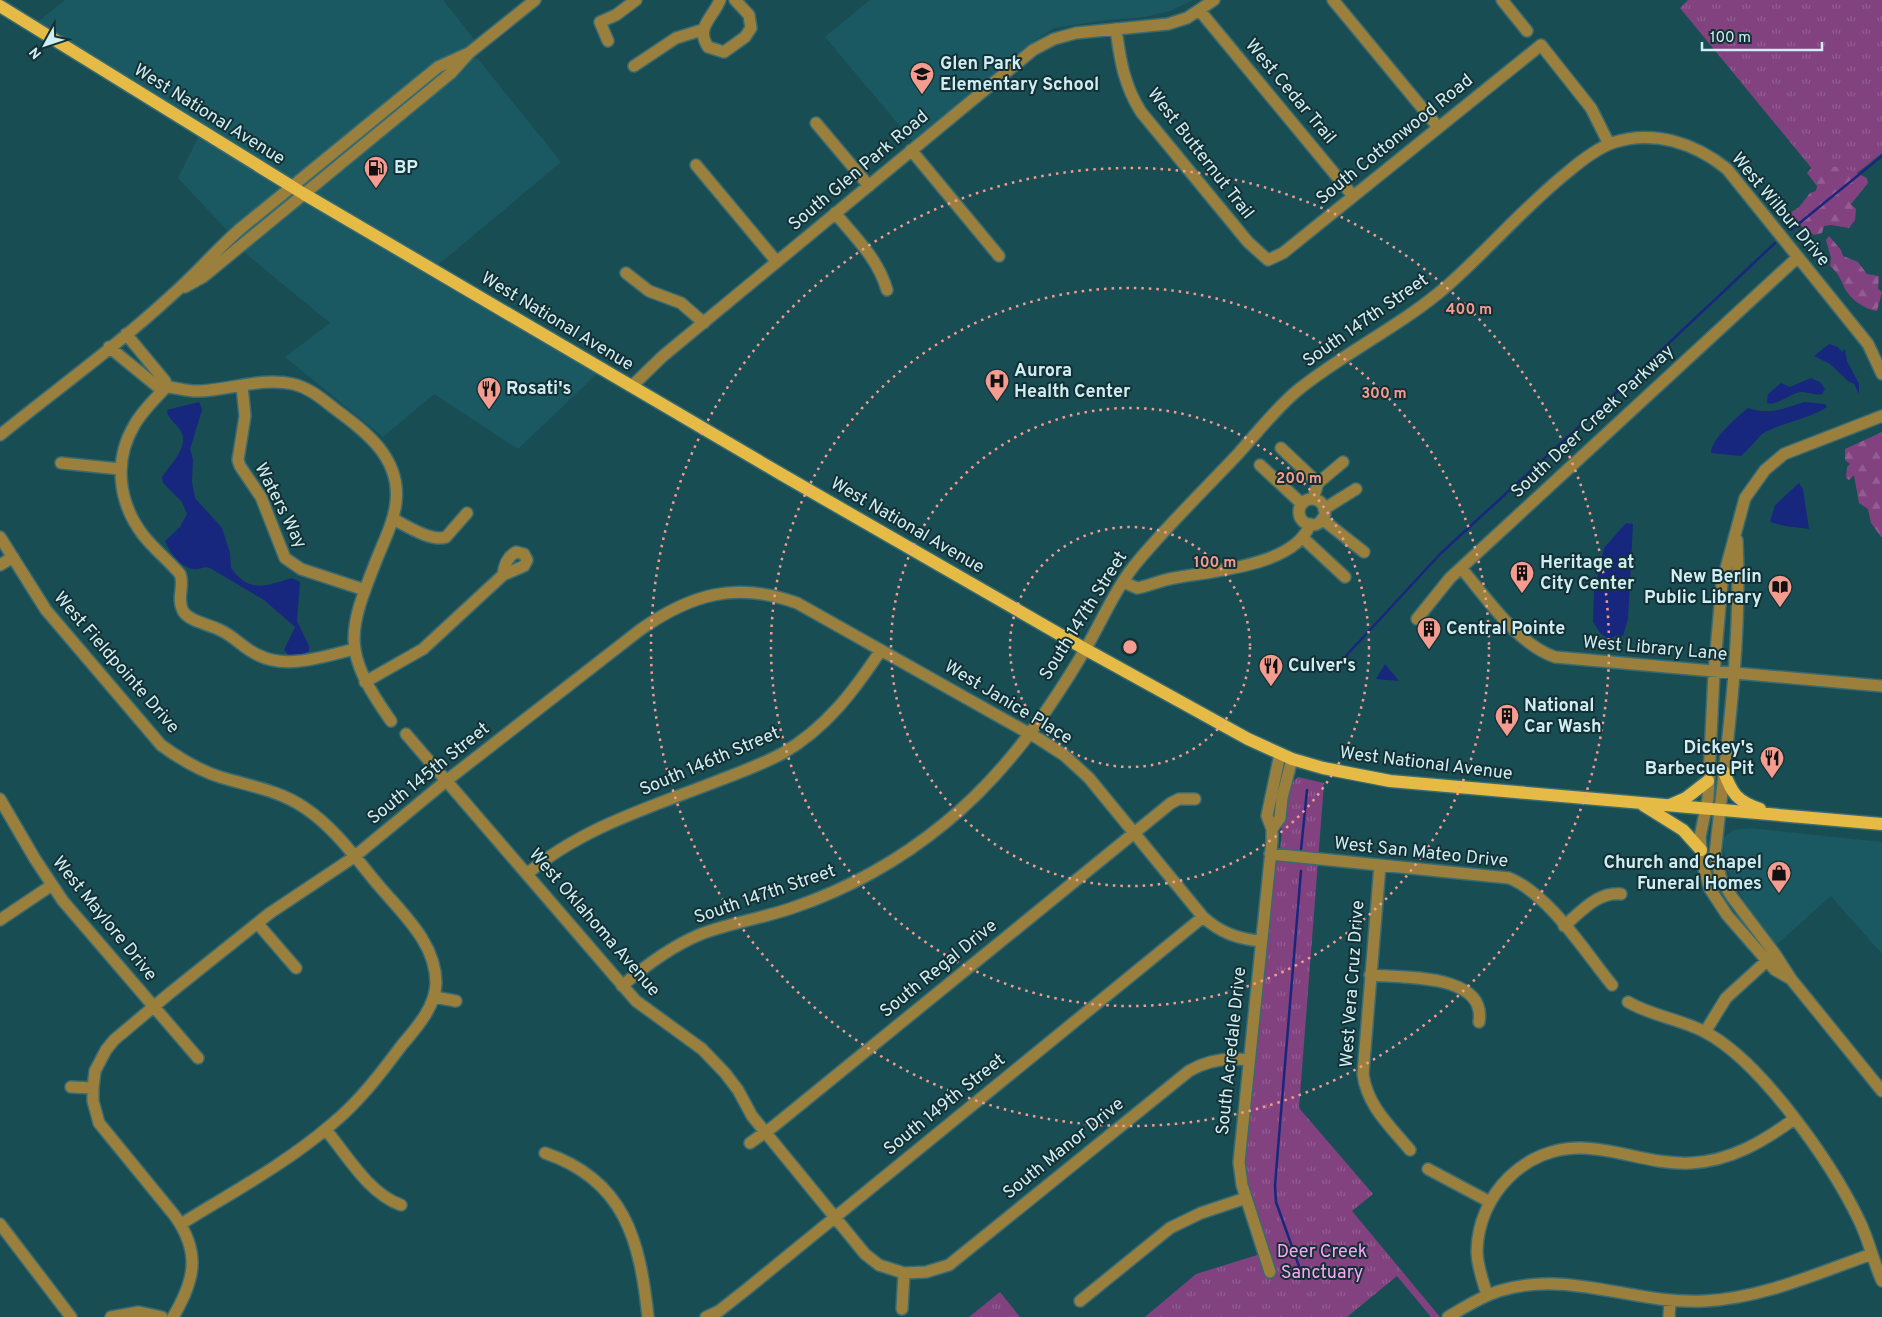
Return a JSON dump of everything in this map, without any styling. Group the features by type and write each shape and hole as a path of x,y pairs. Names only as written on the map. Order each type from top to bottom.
{"main road":[{"name":"West National Avenue","path":"0,6 292,187 632,386 1085,649 1248,739 1280,754 1332,770 1390,781 1882,824"},
{"path":"1724,772 1733,792 1744,804 1781,816"},
{"path":"1668,806 1686,798 1708,781"},
{"path":"1643,804 1683,830 1700,850"}],"street":[{"path":"173,295 203,277 451,73 469,54 535,0"},
{"path":"608,41 600,22 616,15 636,0"},
{"path":"720,0 702,30 702,35 708,47 718,52 728,51 749,32 751,23 749,15 736,0"},
{"name":"South Glen Park Road","path":"632,386 642,379 650,368 835,213 1007,70 1043,44 1076,33 1168,24 1187,18 1214,0"},
{"path":"1333,0 1438,127"},
{"path":"1502,0 1527,31"},
{"name":"West Cedar Trail","path":"1200,11 1353,196"},
{"name":"West Butternut Trail","path":"1116,29 1123,74 1141,112 1248,242 1264,258 1270,260"},
{"path":"634,66 676,38 702,30"},
{"name":"South Cottonwood Road","path":"1270,260 1283,253 1541,45 1591,108 1609,144"},
{"path":"0,435 173,295 216,250 438,67 469,54"},
{"path":"816,123 869,186"},
{"name":"West Wilbur Drive","path":"1609,144 1637,138 1661,139 1688,144 1709,154 1727,169 1868,344 1882,374"},
{"name":"South 147th Street","path":"622,986 662,955 683,943 708,932 793,908 827,895 876,870 904,853 944,824 987,786 1031,734 1085,649 1136,563 1296,392 1425,303 1461,272 1538,196 1586,157 1609,144"},
{"path":"911,150 999,256"},
{"path":"696,165 777,262"},
{"path":"835,213 874,259 882,273 887,290"},
{"name":"South Deer Creek Parkway","path":"1417,619 1450,578 1798,257"},
{"path":"626,273 650,291 681,303 704,323"},
{"path":"126,334 167,386"},
{"path":"109,348 158,388 167,386 198,392 268,382 299,386 316,394 364,431 378,445 390,464 396,494 393,519 355,620 355,649 360,671 391,721"},
{"path":"167,386 135,423 124,448 120,469 122,492 134,521 144,536 180,574 181,605 186,614 232,636 256,655 282,662 355,649"},
{"name":"Waters Way","path":"242,386 245,416 238,460 261,497 281,552 290,563 301,569 365,590"},
{"path":"1771,957 1718,903 1707,880 1700,850 1700,837 1706,808 1714,673 1722,583 1745,498 1765,470 1784,454 1882,416"},
{"path":"1281,448 1318,483"},
{"path":"1313,499 1318,483 1343,462"},
{"path":"61,463 120,469"},
{"path":"1260,465 1302,504"},
{"path":"1302,504 1300,517 1310,524 1318,523 1323,514 1356,489"},
{"path":"1302,504 1313,499 1320,502 1323,514 1364,552"},
{"path":"393,519 429,535 442,538 446,537 467,513"},
{"path":"1124,582 1137,588 1172,578 1243,566 1274,556 1303,538 1310,524"},
{"path":"1737,528 1739,586 1735,674 1715,855 1719,872 1732,897 1781,974 1791,979 1882,1091"},
{"name":"West Fieldpointe Drive","path":"0,537 46,610 161,745 179,758 202,770 294,800 321,820 426,944 434,966 434,997 425,1015 376,1079 326,1130 181,1224"},
{"path":"1303,538 1346,577"},
{"path":"0,565 13,557"},
{"name":"West Library Lane","path":"1461,568 1522,638 1544,653 1581,660 1714,673 1882,686"},
{"path":"366,682 423,649 503,575"},
{"name":"South 145th Street","path":"173,1317 183,1300 192,1275 192,1252 188,1237 181,1224 102,1128 96,1114 93,1088 95,1070 106,1050 114,1040 153,1007 258,924 354,857 446,781 654,620 685,603 703,597 738,592"},
{"name":"West Janice Place","path":"738,592 768,594 797,603 1031,734 1079,767 1203,917 1213,926 1233,936 1261,942"},
{"name":"South 146th Street","path":"527,874 590,832 753,767 783,752 809,735 841,705 881,650"},
{"name":"West Oklahoma Avenue","path":"406,734 622,986 649,1012 712,1057 738,1090 752,1116 764,1132 871,1260 904,1273"},
{"name":"South Acredale Drive","path":"1270,1272 1246,1198 1239,1162 1270,854 1272,829 1267,816 1280,754"},
{"name":"South Acredale Drive","path":"1272,829 1280,818 1282,798 1292,759"},
{"name":"West Maylore Drive","path":"0,799 52,884 77,919 198,1058"},
{"name":"South Regal Drive","path":"750,1143 1134,832 1176,800 1195,799"},
{"name":"West San Mateo Drive","path":"1270,854 1509,878 1520,882 1538,896 1612,986"},
{"name":"West Vera Cruz Drive","path":"1380,865 1362,1062 1363,1079 1376,1110 1410,1150"},
{"path":"0,920 52,884"},
{"path":"1564,926 1601,896 1609,893 1621,894"},
{"name":"South 149th Street","path":"706,1317 719,1311 747,1289 1203,917"},
{"path":"258,924 296,968"},
{"path":"1705,1032 1726,998 1771,957"},
{"path":"1370,975 1435,981 1462,989 1476,999 1480,1012 1479,1022"},
{"path":"434,997 456,1001"},
{"path":"1628,1002 1653,1014 1705,1032 1724,1044 1750,1066 1794,1119 1842,1187 1860,1222 1882,1280"},
{"name":"South Manor Drive","path":"904,1273 926,1272 940,1268 957,1259 1189,1071 1223,1058 1248,1060"},
{"path":"71,1087 93,1088"},
{"path":"1487,1295 1481,1277 1477,1251 1482,1221 1490,1202 1504,1181 1522,1166 1536,1158 1559,1150 1584,1148 1674,1164 1711,1161 1741,1152 1767,1138 1794,1119"},
{"path":"326,1130 374,1188 390,1201 401,1205"},
{"path":"545,1152 564,1159 592,1178 611,1197 623,1214 639,1254 648,1317"},
{"path":"1428,1169 1490,1202"},
{"path":"1080,1301 1170,1228 1201,1213 1246,1198"},
{"path":"0,1224 71,1317"},
{"path":"1448,1317 1487,1295 1532,1284 1564,1283 1670,1301 1706,1301 1740,1297 1798,1281 1872,1254"},
{"path":"902,1309 904,1273"},
{"path":"1669,1317 1670,1301"},
{"path":"111,1317 139,1312 162,1317"}],"shaded area":[{"path":"65,0 443,0 479,45 469,54 478,59 561,162 433,269 602,369 518,449 434,394 383,437 285,357 330,323 244,252 241,245 178,178 202,130 33,26"},
{"name":"Glen Park Elementary School","path":"870,0 1193,0 1170,11 1145,17 1107,20 1054,28 1025,47 915,144 825,37"},
{"path":"1829,344 1838,347 1842,352 1845,349 1847,361 1859,384 1859,394 1854,384 1848,381 1830,364 1814,356"},
{"path":"1811,378 1820,382 1825,389 1822,394 1816,395 1802,392 1775,403 1767,403 1768,394 1781,383 1790,387"},
{"path":"199,402 202,410 190,449 193,459 192,482 195,498 222,528 230,553 231,568 245,582 258,586 292,578 300,582 297,621 309,646 309,651 303,654 290,656 284,650 295,627 264,600 210,568 192,569 187,567 174,556 165,541 180,527 187,514 182,502 163,483 162,477 179,453 183,439 182,432 169,417 167,410"},
{"path":"1804,402 1825,404 1827,407 1812,415 1778,426 1762,434 1741,456 1711,453 1715,441 1748,408 1770,411"},
{"path":"1799,483 1803,489 1809,529 1770,522 1775,505"},
{"path":"1626,523 1633,524 1628,619 1623,636 1618,635 1609,639 1601,634 1593,622 1594,591 1604,548"},
{"path":"1385,664 1399,681 1376,679"},
{"path":"1750,828 1882,842 1882,954 1831,896 1776,945 1745,902 1727,869 1722,839 1733,830"}],"green space":[{"path":"1688,0 1882,0 1882,153 1832,193 1680,8"},
{"path":"1821,163 1828,169 1837,167 1853,172 1867,178 1868,183 1851,204 1856,209 1855,220 1849,228 1831,225 1824,226 1822,233 1814,235 1798,224 1789,227 1784,217 1799,207 1810,193 1816,191 1817,186 1807,173 1815,164"},
{"path":"1829,236 1841,250 1843,256 1858,262 1867,274 1879,276 1878,289 1882,292 1877,311 1855,301 1845,289 1838,274 1830,266 1831,258 1826,240"},
{"path":"1882,432 1882,538 1871,523 1868,509 1859,503 1854,475 1849,480 1846,478 1847,467 1850,464 1845,460 1845,449"},
{"name":"Deer Creek Sanctuary","path":"1298,777 1324,783 1299,1108 1373,1194 1352,1211 1440,1317 1431,1317 1397,1276 1347,1317 1145,1317 1196,1274 1267,1252 1242,1170 1273,866 1278,858 1280,848 1286,796 1291,785"},
{"path":"1000,1292 1020,1317 969,1317"}],"waterway":[{"path":"1791,230 1882,156"},
{"path":"1332,671 1441,553 1618,391 1775,243"},
{"path":"1301,850 1307,790"},
{"path":"1300,1269 1276,1202 1275,1185 1301,871"}],"place":[{"name":"Glen Park Elementary School","path":"922,95"},
{"name":"BP","path":"376,189"},
{"name":"Aurora Health Center","path":"997,402"},
{"name":"Rosati's","path":"489,410"},
{"name":"Heritage at City Center","path":"1522,594"},
{"name":"New Berlin Public Library","path":"1780,608"},
{"name":"Central Pointe","path":"1429,650"},
{"name":"Culver's","path":"1271,687"},
{"name":"National Car Wash","path":"1507,737"},
{"name":"Dickey's Barbecue Pit","path":"1772,779"},
{"name":"Church and Chapel Funeral Homes","path":"1779,894"}]}
